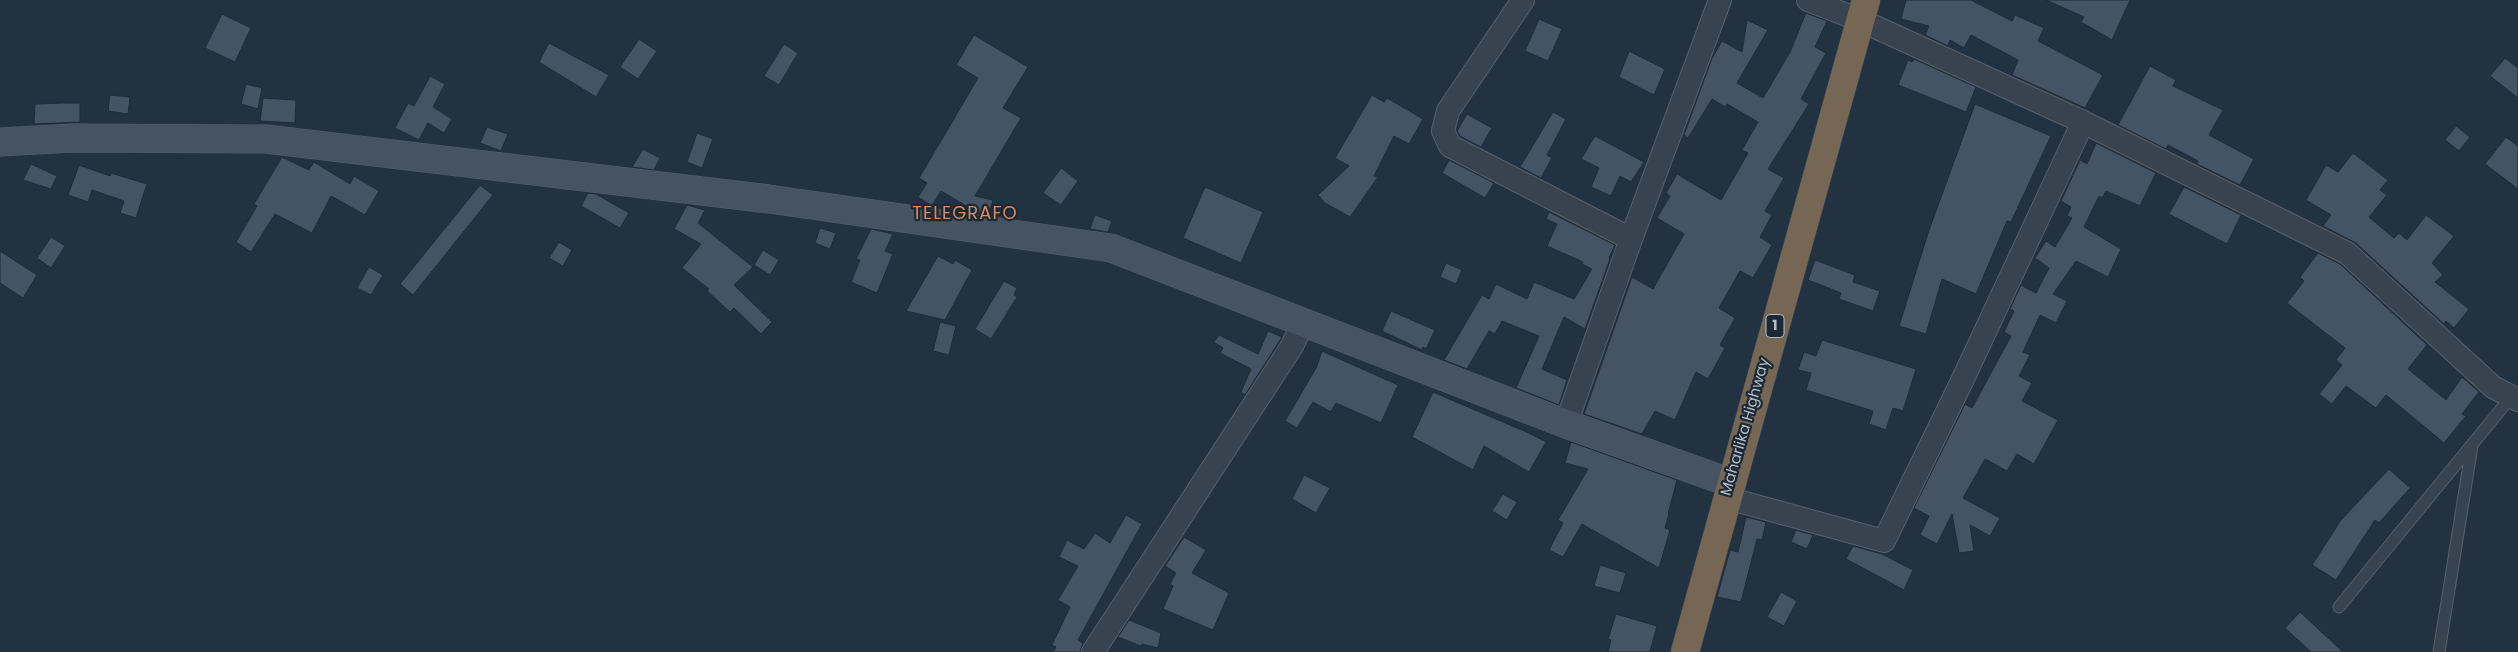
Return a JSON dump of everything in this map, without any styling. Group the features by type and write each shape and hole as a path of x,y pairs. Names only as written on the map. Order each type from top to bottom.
{"highway":[{"name":"Maharlika Highway","path":"1685,652 1863,10"}],"street":[{"path":"1523,0 1448,111 1443,131 1450,146 1631,238"},
{"path":"1566,424 1631,238 1720,0"},
{"path":"1808,0 1863,10 2347,253 2494,387 2514,398"},
{"path":"0,142 72,138 266,139 769,199 1111,248 1304,321 1729,490 1884,541 1963,379 2083,122"},
{"path":"1093,652 1292,346 1304,321"}],"lane":[{"path":"2338,607 2472,445 2514,398"},
{"path":"2439,652 2472,445"}],"building":[{"path":"1906,0 1971,0 2012,21 2015,15 2044,28 2038,41 2103,75 2085,108 2012,75 2018,60 1971,35 1964,48 1950,40 1948,46 1925,35 1929,26 1901,19"},
{"path":"2046,0 2130,0 2112,40 2081,22 2084,17"},
{"path":"1806,13 1827,21 1815,47 1826,53 1801,99 1809,104 1768,169 1784,178 1765,211 1772,215 1760,237 1772,245 1753,278 1740,271 1719,308 1735,318 1720,345 1725,348 1708,379 1696,372 1675,420 1655,411 1642,434 1584,414 1632,277 1653,289 1684,234 1657,218 1670,196 1666,193 1677,174 1721,200 1748,153 1742,150 1758,122 1727,104 1725,107 1712,99 1688,138 1684,135 1712,58 1722,41 1742,52 1747,20 1768,30 1737,83 1763,98 1790,52"},
{"path":"222,14 251,28 235,62 205,48"},
{"path":"1539,19 1562,29 1548,61 1525,51"},
{"path":"974,35 1028,67 1003,108 1021,118 975,196 993,200 989,215 972,212 973,210 941,191 932,206 918,197 927,183 919,178 978,78 956,65"},
{"path":"639,39 657,51 638,79 620,67"},
{"path":"549,43 609,75 596,97 539,62"},
{"path":"784,44 798,53 779,85 764,76"},
{"path":"1629,51 1665,69 1654,95 1619,77"},
{"path":"2505,58 2518,68 2518,98 2490,76"},
{"path":"1914,59 1976,87 1966,112 1898,85 1908,60 1912,62"},
{"path":"2150,66 2176,80 2173,86 2223,110 2209,135 2254,159 2240,185 2197,164 2198,161 2168,145 2166,149 2118,125"},
{"path":"430,76 445,84 433,107 452,119 444,133 428,123 419,140 395,128 408,103 414,106"},
{"path":"246,84 262,88 258,109 241,104"},
{"path":"110,95 130,97 128,114 108,111"},
{"path":"1372,95 1384,102 1387,98 1423,119 1409,144 1394,136 1374,176 1378,177 1350,217 1325,203 1318,195 1349,166 1335,158"},
{"path":"263,98 296,100 295,123 260,121"},
{"path":"80,103 80,122 34,124 35,104"},
{"path":"1975,104 2051,136 2011,222 2007,221 1976,294 1942,279 1926,334 1899,326 1929,230"},
{"path":"1553,112 1566,119 1547,155 1552,158 1541,178 1520,167"},
{"path":"1467,114 1492,128 1481,147 1460,136 1457,131"},
{"path":"2456,126 2470,137 2459,151 2445,140"},
{"path":"487,127 508,134 501,151 480,143"},
{"path":"697,133 713,139 702,168 687,162"},
{"path":"1595,136 1644,162 1631,182 1620,176 1611,196 1591,187 1599,168 1581,159"},
{"path":"2506,137 2518,146 2518,189 2485,164"},
{"path":"2096,143 2156,173 2140,206 2106,191 2102,198 2099,196 2084,227 2121,249 2108,277 2076,261 2053,294 2067,301 2056,323 2040,315 2023,352 2030,355 2019,376 2032,383 2022,401 2058,420 2034,464 2017,454 2007,471 1985,459 1963,498 2000,518 1990,536 1970,525 1974,551 1959,553 1952,514 1937,544 1920,535 1929,516 1914,508 1965,404 1972,408 2011,336 2004,332 2014,311 2010,309 2021,285 2036,293 2049,268 2035,258 2046,241 2055,247 2072,218 2067,216 2071,207 2061,201 2080,160 2087,164"},
{"path":"643,149 660,158 654,170 632,167"},
{"path":"2353,153 2388,180 2380,190 2387,195 2369,217 2394,238 2399,233 2407,240 2426,215 2454,236 2432,263 2443,275 2435,282 2469,309 2454,328 2446,321 2444,324 2356,243 2323,226 2331,215 2306,200 2326,165 2338,172"},
{"path":"282,157 309,170 314,162 350,184 354,176 379,191 365,215 331,196 312,233 275,214 251,252 236,242 257,206 254,204"},
{"path":"1449,160 1494,183 1485,198 1442,173"},
{"path":"31,164 57,176 51,189 23,180"},
{"path":"79,165 110,176 111,173 147,184 136,218 120,213 124,201 92,190 88,202 68,195"},
{"path":"1061,168 1078,181 1061,205 1043,193"},
{"path":"480,185 493,195 413,295 400,284"},
{"path":"1205,187 1263,212 1241,263 1183,238"},
{"path":"2184,187 2241,215 2227,244 2169,214"},
{"path":"588,193 596,194 629,213 620,228 581,206"},
{"path":"687,205 705,210 698,223 753,267 734,285 772,322 761,334 734,308 730,312 707,291 709,289 682,268 701,244 674,229"},
{"path":"1549,212 1615,245 1585,329 1564,317 1542,369 1567,380 1559,405 1516,388 1539,336 1502,321 1495,334 1489,331 1467,369 1444,360 1482,295 1489,299 1496,284 1527,299 1534,282 1574,299 1592,269 1582,264 1583,262 1547,246 1557,224 1546,219"},
{"path":"1095,215 1112,221 1108,232 1090,229"},
{"path":"820,228 836,233 830,249 815,243"},
{"path":"871,229 893,234 885,251 893,254 877,293 851,282 860,260 856,259"},
{"path":"51,237 65,246 51,268 37,258"},
{"path":"559,242 572,250 563,266 549,258"},
{"path":"763,250 779,260 770,275 754,265"},
{"path":"0,251 37,275 23,298 0,283"},
{"path":"2318,253 2340,264 2427,345 2408,369 2446,400 2462,377 2479,392 2462,414 2466,416 2444,443 2386,395 2376,408 2346,386 2332,404 2319,394 2342,365 2336,360 2345,348 2287,303 2304,281 2300,277"},
{"path":"938,256 953,264 955,260 972,270 945,320 906,311"},
{"path":"1815,260 1855,275 1853,282 1880,291 1873,311 1839,299 1841,293 1808,280"},
{"path":"1446,263 1462,270 1456,284 1440,277"},
{"path":"369,267 383,275 371,295 357,288"},
{"path":"1004,281 1017,288 1014,295 1017,297 991,339 975,329"},
{"path":"1391,311 1435,330 1426,349 1423,347 1422,350 1382,331"},
{"path":"940,322 956,326 949,355 933,351"},
{"path":"1268,331 1282,337 1245,395 1241,392 1251,369 1220,353 1223,348 1214,342 1219,335 1258,354"},
{"path":"1822,340 1916,369 1903,411 1893,408 1886,430 1869,424 1873,411 1806,390 1811,373 1798,370 1804,352 1816,356"},
{"path":"1322,351 1398,385 1381,423 1336,403 1331,412 1313,402 1297,428 1285,421 1316,368"},
{"path":"1433,392 1546,442 1529,472 1484,446 1473,470 1412,437"},
{"path":"1571,442 1677,480 1665,528 1670,530 1659,568 1582,524 1563,557 1549,550 1563,523 1558,520 1588,469 1565,463"},
{"path":"2389,469 2410,488 2379,523 2375,520 2336,580 2312,565 2341,520"},
{"path":"1304,475 1330,488 1316,513 1292,499"},
{"path":"1503,494 1517,502 1507,520 1492,511"},
{"path":"1126,515 1142,524 1078,640 1083,643 1080,652 1053,652 1056,647 1052,645 1070,607 1058,600 1078,566 1059,557 1067,540 1084,549 1095,533 1110,543"},
{"path":"1746,517 1766,522 1762,540 1757,539 1741,602 1717,597 1730,550 1738,552"},
{"path":"1796,530 1813,535 1807,549 1791,542"},
{"path":"1184,537 1206,550 1192,573 1229,593 1213,630 1163,609 1173,586 1170,584 1176,573 1165,566"},
{"path":"1853,546 1882,554 1913,570 1904,590 1846,559"},
{"path":"1600,565 1626,573 1620,593 1594,586"},
{"path":"1781,592 1797,601 1784,626 1767,617"},
{"path":"2300,612 2343,652 2311,652 2285,628"},
{"path":"1616,614 1657,626 1650,652 1608,652 1611,640 1608,639"},
{"path":"1129,620 1161,633 1158,648 1142,644 1141,646 1118,637"}],"district":[{"name":"TELEGRAFO","path":"965,214"}]}
